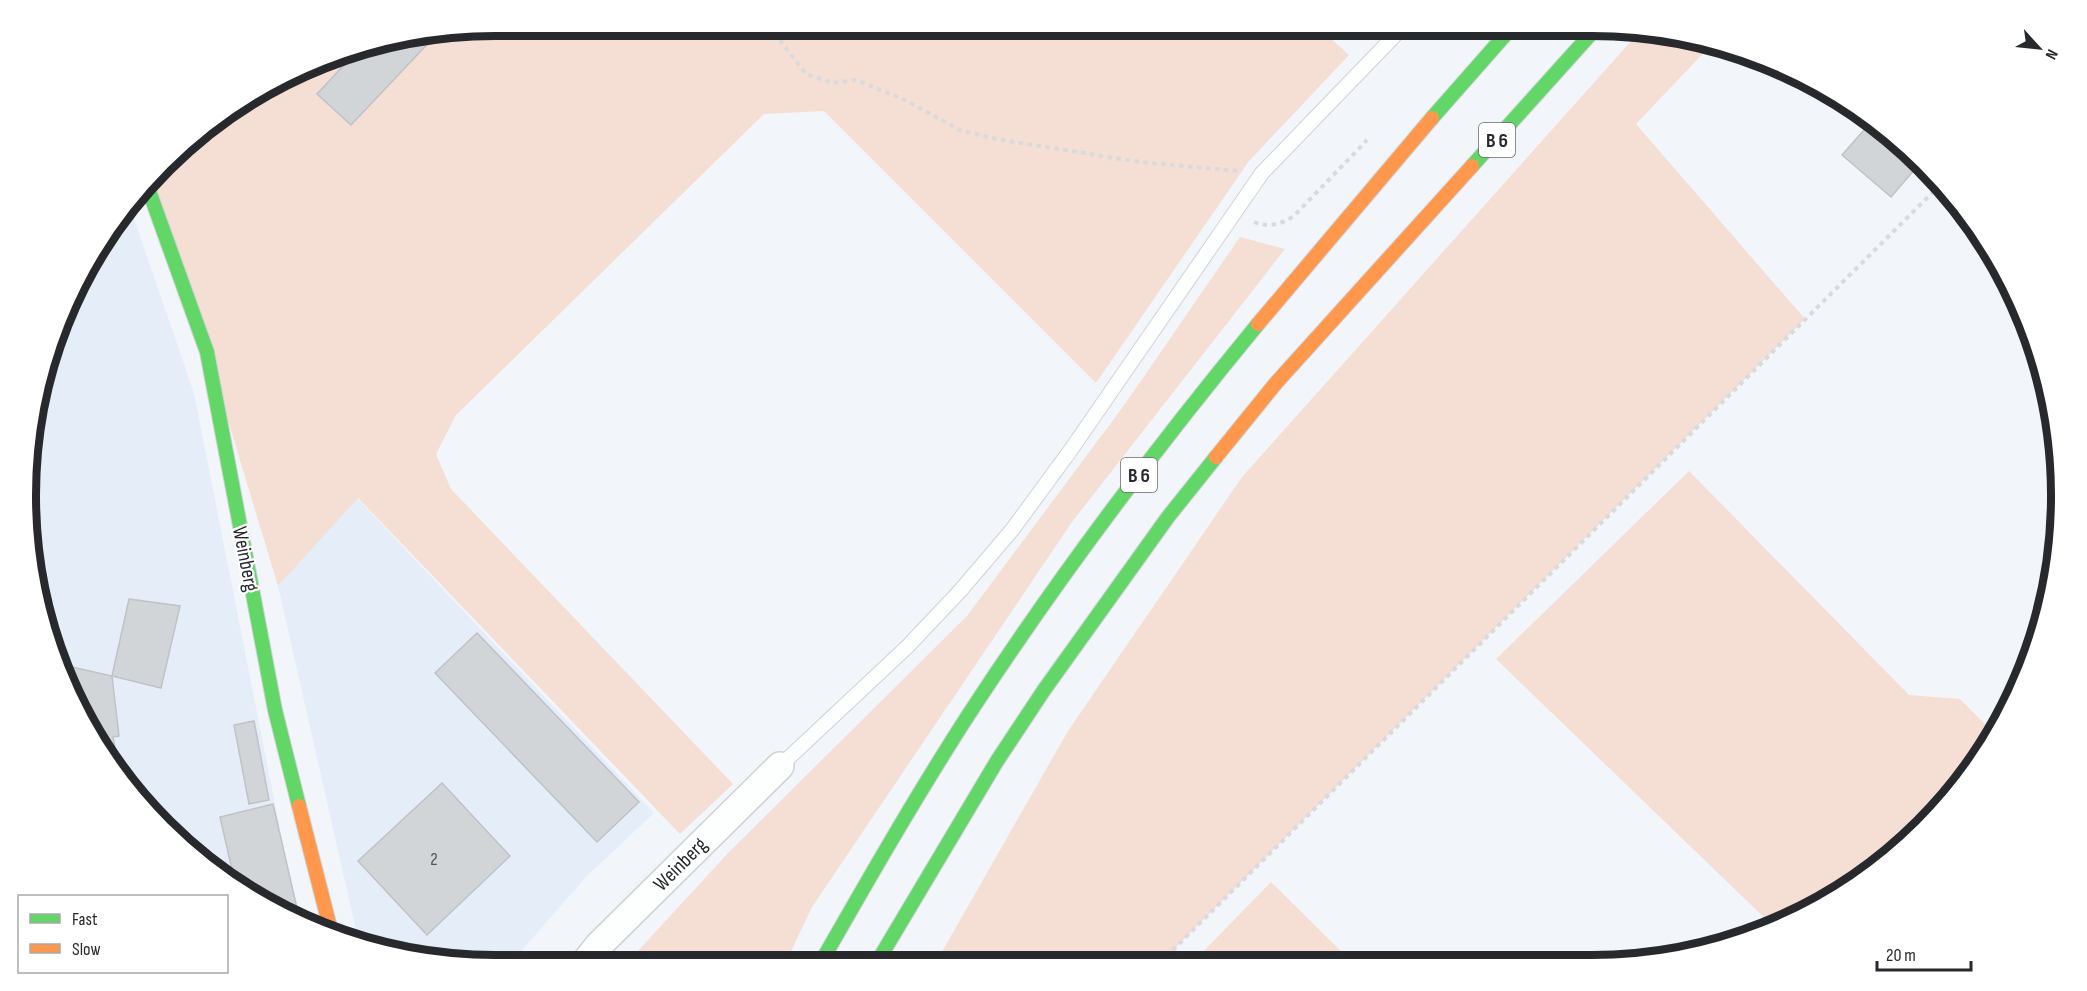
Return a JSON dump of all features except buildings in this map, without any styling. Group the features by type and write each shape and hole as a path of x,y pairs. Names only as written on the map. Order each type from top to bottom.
{"main road":[{"name":"B 6","path":"825,955 930,775 998,669 1072,564 1174,428 1344,219 1504,36"},
{"name":"B 6","path":"881,955 998,761 1071,651 1168,517 1276,383 1589,36"},
{"name":"Weinberg","path":"150,193 207,352 275,710 329,924"}],"street":[{"name":"Weinberg","path":"591,955 780,766"}],"lane":[{"path":"780,766 907,647 960,591 1012,530 1070,451 1262,173 1394,36"}],"path":[{"path":"777,36 806,74 833,83 856,80 903,99 960,130 996,140 1140,162 1262,173"},
{"path":"1237,208 1256,223 1282,224 1294,216 1368,138"},
{"path":"1168,955 1935,190"}],"shaded area":[{"path":"496,36 1328,36 1349,55 1249,161 1096,383 824,111 764,114 456,415 436,454 451,489 733,784 680,834 358,498 278,586 224,407 151,192 193,150 240,113 292,83 348,60 436,40"},
{"path":"1634,38 1705,51 1636,124 1805,319 1168,955 940,955 1068,731 1242,477"},
{"path":"132,214 194,393 296,910 240,878 216,860 171,820 131,775 113,751 83,699 60,643 45,585 37,526 36,496 37,465 45,406 60,348 83,292 113,240"},
{"path":"1240,237 1285,249 1072,522 812,907 789,955 634,955 730,851 967,616 1125,404"},
{"path":"1689,471 1909,695 1960,699 1988,727 1956,775 1937,798 1894,841 1847,878 1795,908 1767,920 1496,659"},
{"path":"357,498 654,813 586,877 520,955 436,951 357,933 278,586"},
{"path":"1271,882 1345,955 1200,955"}],"traffic: fast":[{"path":"1432,118 1504,36"},
{"path":"1472,166 1589,36"},
{"path":"150,193 207,352 275,710 299,806"},
{"path":"825,955 930,776 1002,664 1108,515 1258,324"},
{"path":"881,955 997,761 1044,690 1168,517 1216,457"}],"traffic: slow":[{"path":"1258,324 1432,118"},
{"path":"1216,457 1276,383 1472,166"},
{"path":"299,806 329,924"}]}
